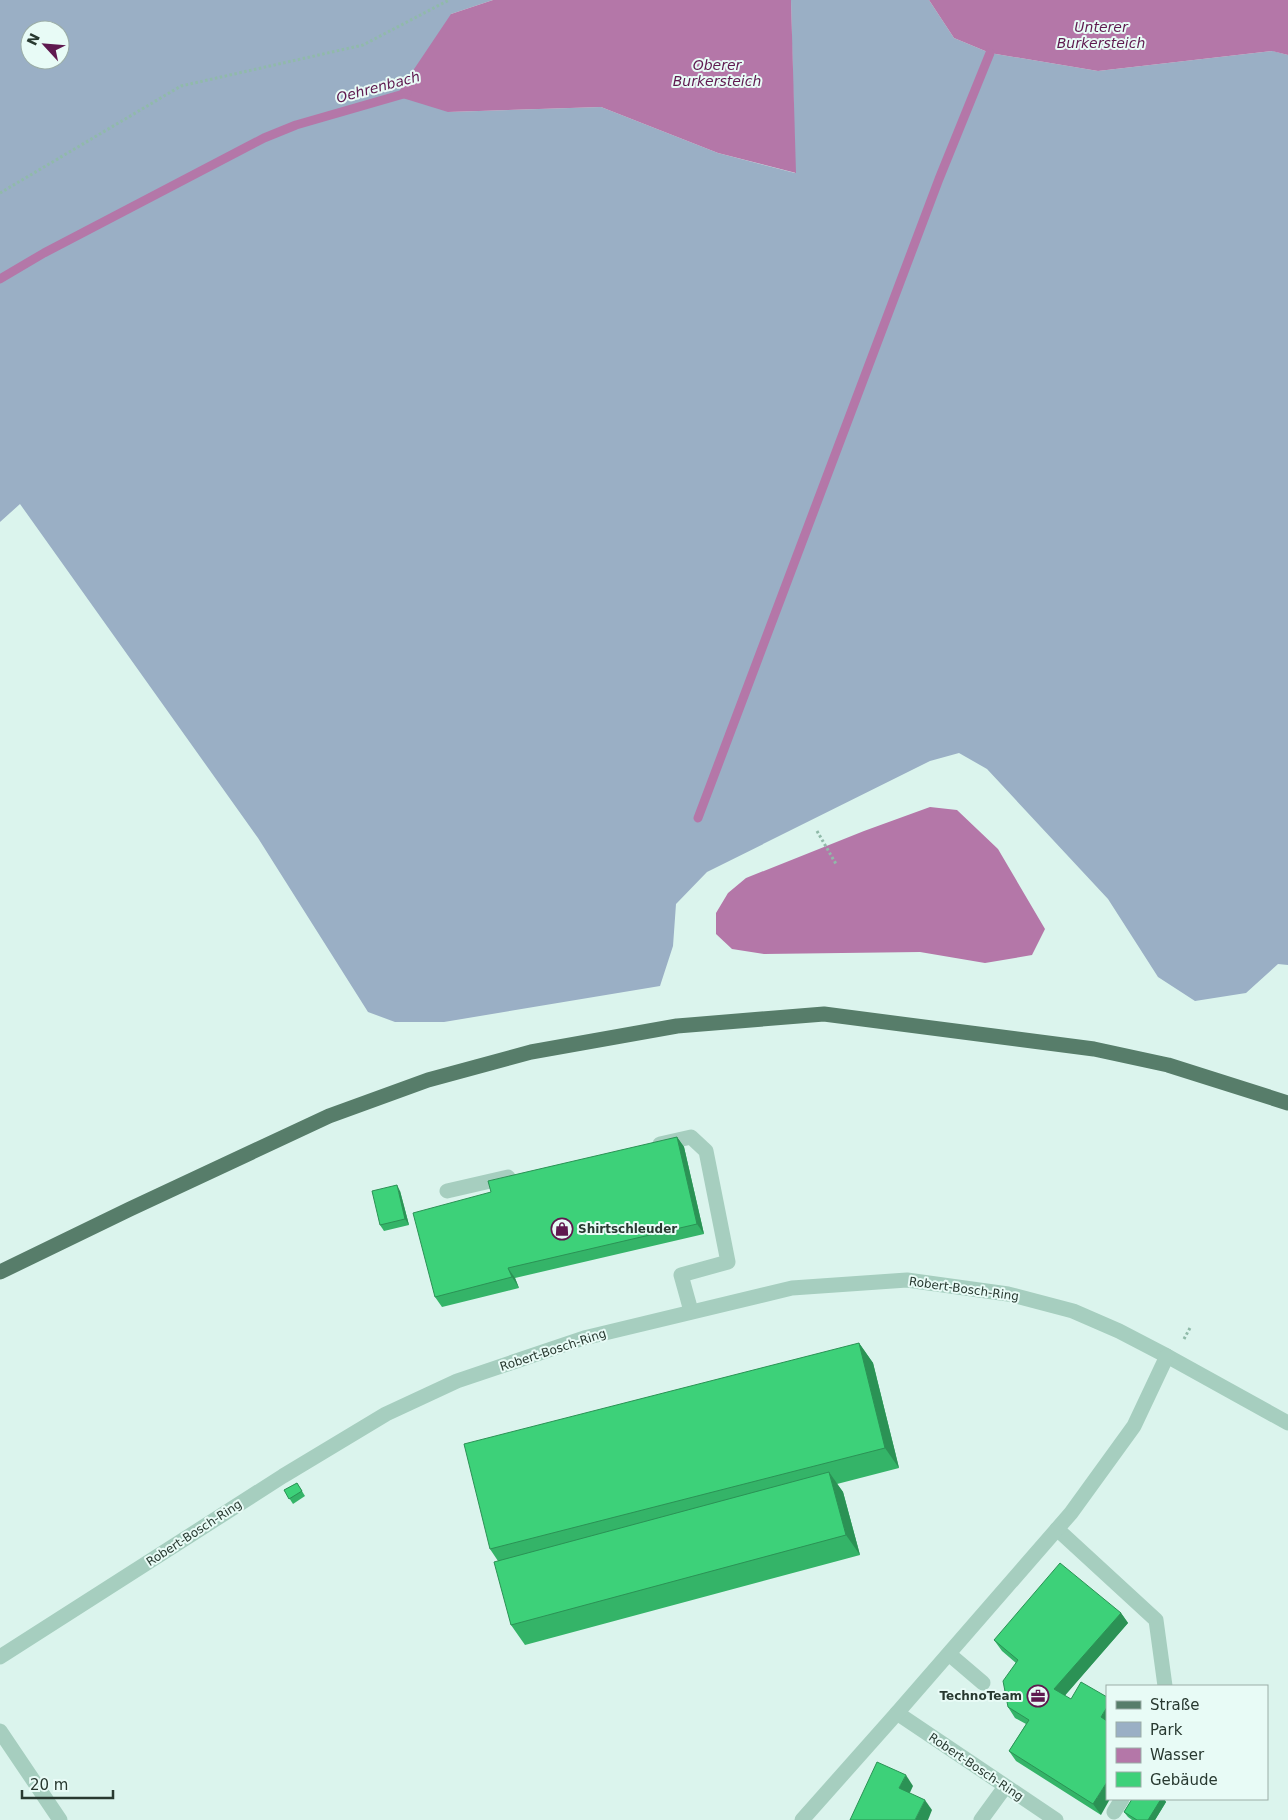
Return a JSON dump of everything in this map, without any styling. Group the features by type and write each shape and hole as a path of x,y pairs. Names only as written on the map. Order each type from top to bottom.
{"main road":[{"path":"0,1272 329,1116 428,1080 532,1052 677,1026 824,1014 1094,1049 1168,1065 1288,1103"}],"street":[{"path":"644,1147 691,1137 706,1151 728,1262 681,1275 691,1311"},
{"path":"448,1191 522,1174"},
{"name":"Robert-Bosch-Ring","path":"0,1657 283,1476 386,1414 456,1381 584,1338 792,1288 907,1280 1008,1294 1073,1311 1119,1331 1167,1356 1288,1423"},
{"path":"802,1820 949,1654 1047,1538 1057,1529 1134,1426 1167,1356"},
{"path":"1057,1529 1156,1620 1165,1685"},
{"path":"949,1654 983,1683"},
{"name":"Robert-Bosch-Ring","path":"897,1713 1056,1820"},
{"path":"0,1731 60,1820"},
{"path":"980,1820 1005,1787"},
{"path":"1114,1812 1121,1800"}],"path":[{"path":"0,194 181,86 363,45 450,0"},
{"path":"817,831 836,864"}],"green space":[{"path":"0,0 493,0 451,14 448,112 601,107 718,153 795,173 791,0 929,0 954,38 990,53 1098,71 1273,51 1288,55 1288,965 1278,964 1246,993 1195,1001 1158,977 1108,899 987,769 959,753 930,761 707,872 676,904 673,946 660,986 444,1022 395,1022 368,1012 258,838 20,504 0,522"}],"water":[{"name":"Oberer Burkersteich","path":"493,0 791,0 796,173 718,153 601,107 448,112 396,96 451,14"},
{"name":"Unterer Burkersteich","path":"929,0 1288,0 1288,55 1272,51 1098,71 990,53 954,38"},
{"path":"930,807 957,810 998,849 1045,929 1032,955 985,963 920,952 764,954 732,949 716,934 716,913 728,893 746,878"}],"building":[{"name":"Shirtschleuder","path":"677,1137 697,1224 508,1268 512,1277 435,1297 413,1213 491,1192 488,1181"},
{"path":"397,1185 405,1219 380,1225 372,1191"},
{"path":"859,1343 885,1448 490,1549 464,1444"},
{"path":"829,1472 846,1535 511,1625 494,1562"},
{"path":"297,1483 302,1491 289,1499 284,1490"},
{"name":"TechnoTeam","path":"1060,1563 1121,1613 1054,1689 1071,1699 1081,1682 1106,1696 1106,1709 1101,1717 1106,1720 1106,1784 1093,1804 1009,1751 1029,1720 1008,1707 1003,1681 1018,1660 994,1640"},
{"path":"877,1762 906,1775 899,1788 925,1800 915,1820 850,1820"},
{"path":"1131,1800 1160,1800 1148,1820 1137,1820 1124,1812"}],"waterway":[{"path":"698,818 939,179 990,53"},
{"name":"Oehrenbach","path":"0,279 44,253 264,138 296,125 407,93"}],"place":[{"name":"Shirtschleuder","path":"562,1229"},
{"name":"TechnoTeam","path":"1038,1696"}]}
